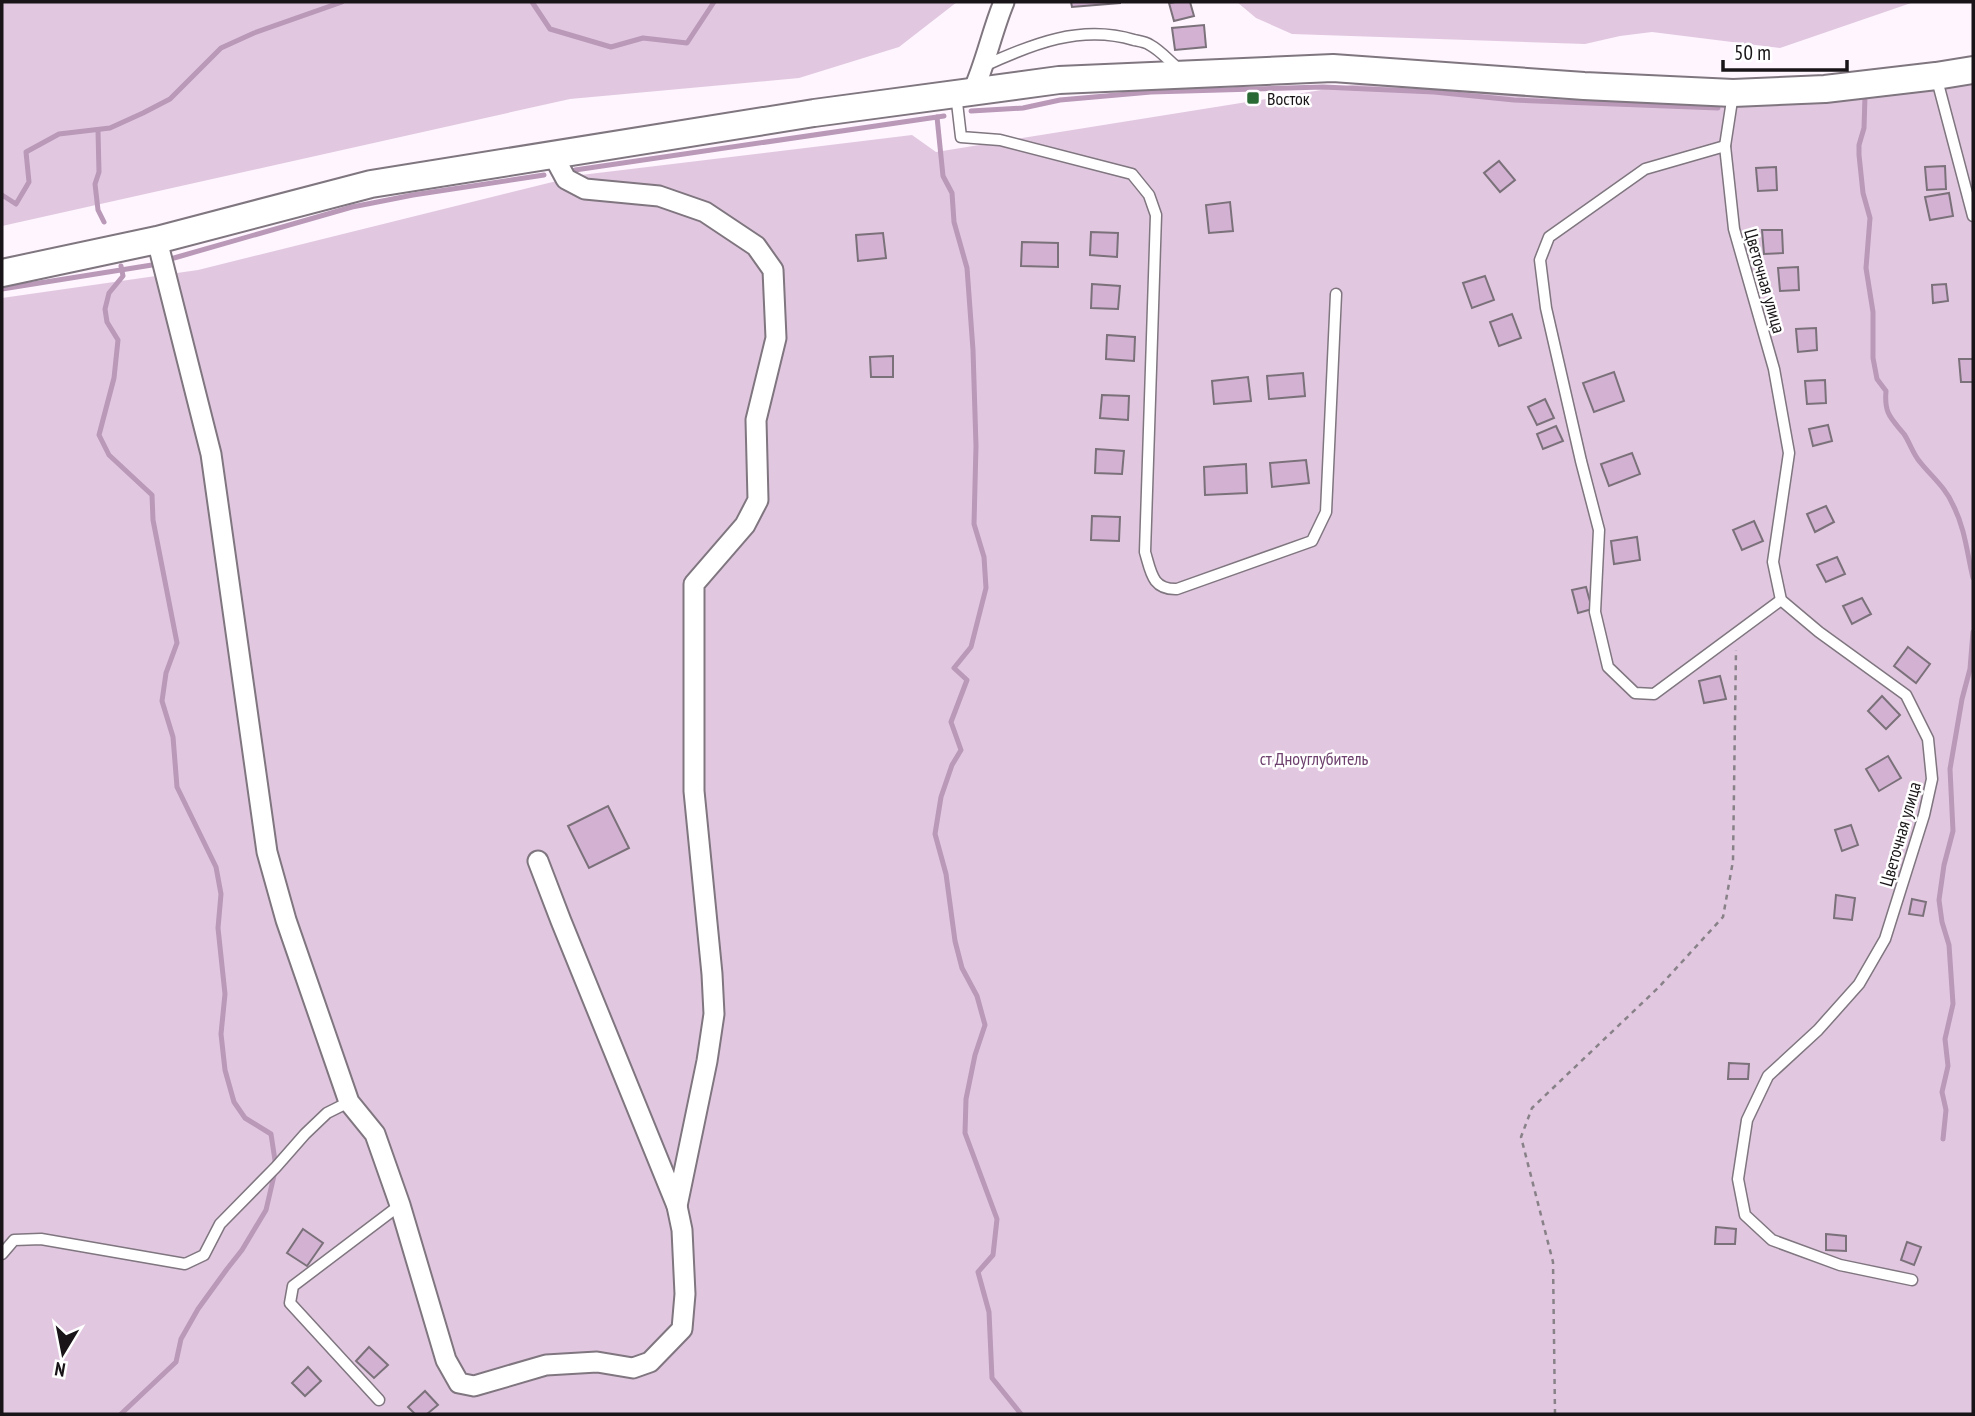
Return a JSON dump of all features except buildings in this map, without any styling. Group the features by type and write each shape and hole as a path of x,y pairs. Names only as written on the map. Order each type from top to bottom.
{"street":[{"path":"965,92 984,66 994,26 1004,2"},
{"path":"2,273 157,240 371,184 814,113 1059,80 1333,68 1584,86 1733,93 1825,89 1973,70"},
{"path":"553,155 566,179 585,189 659,196 705,212 756,246 773,270 776,338 756,420 758,500 745,525 694,584 694,791 714,1014 677,1206"},
{"path":"157,240 211,454 267,852 286,920 349,1102 375,1134 400,1205 446,1360 459,1382 474,1386 546,1365 597,1362 633,1368 650,1363 682,1329 685,1294 682,1230 677,1206 538,861"}],"lane":[{"path":"984,66 1021,49 1056,39 1089,33 1115,34 1151,45 1184,74"},
{"path":"1936,76 1973,216"},
{"path":"965,92 961,137 1000,140 1132,174 1149,195 1156,215 1145,552 1152,575 1159,585 1166,589 1177,589 1312,541 1326,512 1336,294"},
{"name":"Цветочная улица","path":"1733,93 1725,146 1734,229 1774,369 1789,453 1773,562 1781,600 1819,632 1906,695 1928,739 1932,779 1924,816 1885,939 1859,984 1818,1030 1768,1076 1747,1120 1738,1179 1745,1215 1772,1240 1840,1265 1912,1280"},
{"path":"1725,146 1645,169 1549,237 1540,260 1546,308 1599,530 1595,612 1608,667 1635,693 1654,694 1781,600"},
{"path":"2,1254 14,1240 41,1239 185,1264 204,1255 220,1224 276,1167 304,1133 327,1113 349,1102"},
{"path":"379,1400 290,1303 293,1286 400,1205"}],"path":[{"path":"1555,1414 1553,1262 1521,1137 1532,1108 1659,987 1723,916 1733,861 1737,633"}],"green space":[{"path":"2,2 957,2 899,47 799,78 570,99 2,226"},
{"path":"1237,2 1914,2 1780,48 1652,32 1585,44 1292,34 1256,18"},
{"name":"ст Дноуглубитель","path":"1973,72 1973,1414 2,1414 2,298 198,270 581,175 912,135 936,152 1377,81 1732,99"}],"waterway":[{"path":"2,195 16,204 29,182 26,152 59,134 110,128 143,113 170,99 221,48 254,33 342,2"},
{"path":"532,2 550,29 611,47 643,38 687,43 714,2"},
{"path":"971,111 1023,108 1060,100 1151,92 1323,87 1434,92 1514,100 1718,108"},
{"path":"1865,96 1864,128 1859,155 1863,193 1870,218 1866,268 1873,312 1873,358 1877,379 1886,391 1889,415 1953,505 1963,532 1973,578"},
{"path":"575,170 944,116"},
{"path":"937,117 943,176 952,193 954,222 967,268 976,446 974,524 984,557 986,588 971,647 954,668 967,680 951,722 961,750 952,765 941,797 935,834 946,874 955,941 962,968 977,996 985,1025 975,1055 966,1099 965,1133 997,1219 993,1255 978,1272 989,1312 992,1378 1021,1414"},
{"path":"98,130 99,172 95,184 98,210 104,222"},
{"path":"174,258 352,207 544,175"},
{"path":"2,289 152,265"},
{"path":"121,266 123,276 109,293 105,309 107,322 118,340 114,378 99,435 109,455 152,495 153,520 177,643 166,673 162,701 173,737 177,787 216,867 221,894 218,928 225,994 221,1034 225,1070 234,1102 245,1118 271,1134 276,1167 266,1210 242,1250 198,1309 181,1339 176,1362 121,1414"},
{"path":"1943,1139 1946,1110 1942,1092 1948,1066 1945,1039 1953,1004 1949,945 1939,900 1953,831 1950,769 1970,669 1973,632"}],"place":[{"name":"Восток","path":"1253,98"}]}
